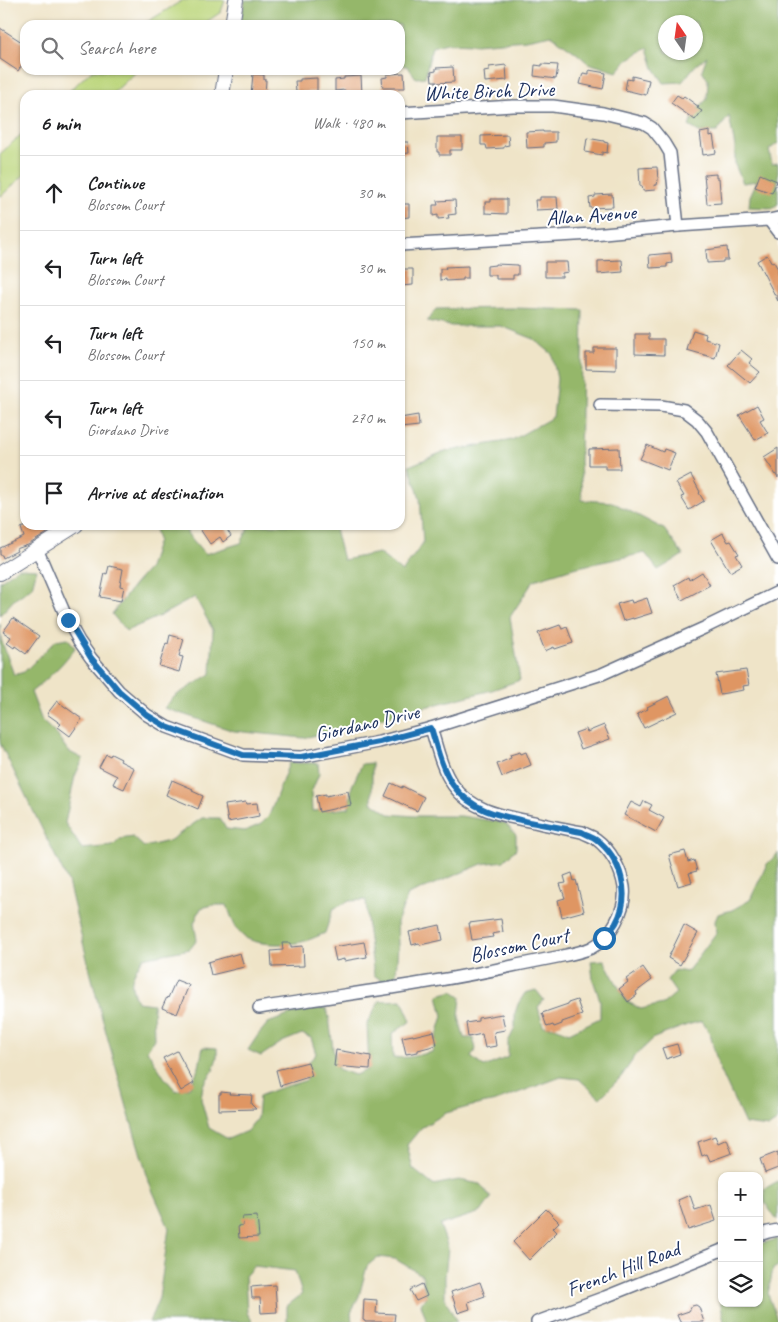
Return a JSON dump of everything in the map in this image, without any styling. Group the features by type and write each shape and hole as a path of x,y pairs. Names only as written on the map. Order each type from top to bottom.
{"street":[{"path":"233,20 236,0"},
{"path":"223,90 225,75"},
{"name":"White Birch Drive","path":"405,113 513,106 553,106 603,113 644,123 652,128 670,153 678,226"},
{"name":"Allan Avenue","path":"405,245 593,234 774,219 778,232"},
{"path":"600,405 661,406 684,410 697,420 707,432 778,559"},
{"path":"0,573 68,530"},
{"name":"Giordano Drive","path":"37,549 68,620 91,658 119,691 147,715 167,727 243,755 301,757 379,742 431,728 602,674 778,592"},
{"name":"Blossom Court","path":"259,1008 482,973 574,953 592,948 604,938 617,922 624,890 618,868 606,848 595,838 582,832 495,814 474,804 460,794 452,784 444,769 431,728"},
{"path":"763,1234 778,1230"},
{"name":"French Hill Road","path":"537,1322 718,1252"}],"green space":[{"path":"183,0 225,0 221,12 209,20 150,20"},
{"path":"245,0 778,0 778,143 769,150 772,164 778,163 778,204 772,208 749,207 750,196 757,181 743,183 735,165 735,147 729,116 717,132 699,132 689,126 695,112 707,99 708,80 702,70 707,56 703,59 703,15 658,15 658,60 702,60 682,82 664,83 654,68 648,48 628,59 617,72 588,63 551,35 526,40 475,44 447,43 432,47 425,77 416,78 405,66 405,20 241,20"},
{"path":"87,75 133,75 116,90 70,90"},
{"path":"20,136 20,179 0,197 0,154"},
{"path":"513,308 583,310 580,461 582,500 612,502 664,529 683,555 658,570 645,553 573,568 534,580 510,617 520,680 492,690 304,738 234,731 164,708 175,696 211,674 213,630 195,597 160,616 126,631 112,614 149,568 158,540 155,530 187,530 187,533 205,554 241,543 248,530 335,530 343,560 379,553 402,572 423,543 420,498 409,466 443,452 512,440 553,417 557,379 552,354 534,339 501,326 452,326 427,321 436,309"},
{"path":"18,568 37,569 32,587 14,600 0,615 0,581"},
{"path":"0,624 1,639 14,675 24,672 56,640 68,638 75,648 54,672 31,692 42,721 57,735 68,751 83,759 75,776 65,823 82,849 113,846 120,839 133,837 144,847 169,841 202,818 220,818 226,829 245,831 261,824 269,816 289,763 318,763 319,774 311,793 312,811 349,808 352,786 362,764 372,763 372,802 389,814 461,816 505,823 516,835 516,849 504,861 482,864 408,895 397,922 396,975 382,981 374,975 368,933 366,900 349,901 333,909 325,933 303,942 283,944 261,943 243,936 235,926 227,905 213,905 201,908 194,923 197,940 190,949 143,958 133,975 132,989 137,1002 153,1004 154,1039 147,1050 164,1077 176,1091 190,1087 199,1067 203,1047 217,1048 217,1058 213,1071 203,1085 201,1099 209,1128 228,1139 247,1131 257,1118 259,1096 307,1080 306,1065 316,1054 311,1038 302,1034 282,1042 261,1056 248,1050 268,1023 300,1011 326,1008 338,1069 355,1075 369,1069 367,1024 379,1001 402,1000 411,1021 392,1034 393,1058 410,1057 432,1052 443,1016 438,995 453,991 461,997 459,1017 464,1038 473,1038 476,1049 471,1057 484,1067 508,1057 508,1042 515,1028 515,1013 525,993 536,990 544,1000 538,1007 543,1026 555,1027 569,1033 600,1018 600,1000 593,980 591,961 604,960 626,1001 641,1009 663,1004 676,993 667,980 675,970 687,972 716,933 715,921 718,914 732,910 750,900 767,864 778,853 778,1121 769,1127 745,1124 718,1065 710,1034 702,1021 687,1025 654,1038 636,1055 621,1077 600,1098 579,1079 561,1077 496,1101 446,1113 421,1128 407,1145 413,1169 433,1185 459,1180 480,1184 491,1198 481,1212 440,1225 448,1248 445,1299 457,1322 427,1322 421,1304 426,1296 422,1275 395,1259 378,1257 367,1266 359,1296 351,1313 352,1322 287,1322 287,1306 302,1294 295,1271 254,1266 245,1276 247,1313 253,1322 149,1322 159,1298 169,1228 150,1185 130,1118 99,1007 68,882 0,743"},
{"path":"778,1181 778,1219 776,1219 765,1203 764,1189"},
{"path":"778,1239 778,1266 773,1269 768,1294 778,1322 724,1322 721,1307 763,1307 763,1243"}],"building":[{"path":"0,28 20,41 20,68 18,71 0,59"},
{"path":"542,64 558,65 556,79 534,76 535,65 542,66"},
{"path":"506,65 507,80 485,82 484,71 489,70 489,67"},
{"path":"453,67 454,82 436,83 436,81 432,81 431,72 436,71 436,68"},
{"path":"589,70 606,73 603,89 580,84 583,73 589,74"},
{"path":"253,75 264,75 264,80 266,80 265,90 251,90"},
{"path":"387,75 404,75 405,88 383,88 382,78 387,77"},
{"path":"361,76 362,90 335,90 335,80 344,79 344,77"},
{"path":"632,76 649,80 646,95 625,90 627,79 632,80"},
{"path":"317,78 317,90 296,90 295,81 300,81 300,79"},
{"path":"677,95 682,98 684,96 702,111 695,120 671,103"},
{"path":"710,131 710,136 713,135 716,153 703,155 700,133"},
{"path":"526,132 556,132 556,142 544,143 544,147 527,148"},
{"path":"508,135 509,145 504,146 504,148 487,149 486,145 481,145 481,136"},
{"path":"437,137 462,137 462,150 450,150 450,155 439,155 439,152 437,152"},
{"path":"587,138 608,143 607,153 602,152 602,155 585,152"},
{"path":"405,142 408,142 409,153 405,153"},
{"path":"657,167 658,180 657,185 654,185 655,190 643,191 642,186 640,186 639,168"},
{"path":"716,174 716,178 719,178 721,203 707,204 704,175"},
{"path":"760,174 777,181 772,193 755,187"},
{"path":"612,194 613,207 590,208 589,198 595,197 595,195"},
{"path":"540,197 557,197 558,209 536,210 535,200 540,200"},
{"path":"491,199 507,199 507,214 485,213 485,202 491,202"},
{"path":"455,200 456,214 448,215 449,218 438,219 438,215 433,216 433,205 438,205 437,201"},
{"path":"405,204 409,204 409,217 405,217"},
{"path":"727,247 728,260 707,263 706,250"},
{"path":"671,253 672,263 667,264 667,267 650,268 649,255"},
{"path":"767,255 778,269 778,301 757,261"},
{"path":"622,260 623,272 598,274 598,261"},
{"path":"545,262 567,262 568,272 562,273 562,277 545,277"},
{"path":"495,264 518,265 518,275 513,275 513,279 496,279 496,275 487,275 487,266"},
{"path":"468,266 468,278 463,278 463,280 440,280 440,269"},
{"path":"405,269 413,269 413,285 405,286"},
{"path":"693,330 706,334 705,339 719,343 715,358 687,350"},
{"path":"635,334 649,334 649,339 664,339 664,355 635,354"},
{"path":"594,348 616,348 616,370 586,369 586,353 594,353"},
{"path":"741,350 752,359 749,363 760,372 750,383 728,365"},
{"path":"757,405 764,418 760,420 768,433 755,440 739,415"},
{"path":"418,415 419,426 405,427 405,417"},
{"path":"647,445 663,452 664,449 675,453 668,470 640,459"},
{"path":"619,448 620,469 605,469 605,465 589,465 589,449"},
{"path":"778,448 778,478 764,457"},
{"path":"691,475 704,501 689,510 681,497 684,496 676,483"},
{"path":"22,530 48,530 49,532 3,558 0,555 0,548 24,537"},
{"path":"201,530 227,530 231,536 223,542 220,537 210,544"},
{"path":"723,533 728,542 731,541 739,554 736,555 742,565 730,572 711,540"},
{"path":"109,566 123,569 120,586 124,587 121,601 100,597 105,573 107,574"},
{"path":"702,572 710,585 682,600 674,585 688,577 689,580"},
{"path":"647,598 652,613 623,621 617,604 631,600 632,603"},
{"path":"13,618 39,636 26,654 7,643 11,637 3,632"},
{"path":"560,625 562,629 567,627 573,643 545,651 538,633"},
{"path":"170,635 184,639 179,656 183,657 179,672 159,666"},
{"path":"746,670 749,685 743,686 744,690 720,694 716,674"},
{"path":"669,696 677,712 644,728 637,714"},
{"path":"57,701 82,719 70,736 58,727 61,724 47,714"},
{"path":"604,725 610,739 581,749 575,733 586,729 587,732"},
{"path":"520,752 521,754 526,752 531,765 502,777 497,764 511,758 510,755"},
{"path":"106,754 110,756 111,754 121,759 120,761 134,768 124,789 113,784 117,776 99,767"},
{"path":"172,780 193,789 192,791 203,796 198,809 166,795"},
{"path":"391,783 402,788 402,786 424,797 417,811 385,796"},
{"path":"348,791 351,805 319,812 316,796 326,794 326,796"},
{"path":"644,801 652,805 649,810 664,818 656,832 624,815 631,802 641,807"},
{"path":"246,802 247,804 257,803 259,816 228,822 225,805"},
{"path":"685,851 688,862 694,860 697,871 689,873 692,882 678,886 669,855"},
{"path":"572,873 574,881 576,880 584,911 562,917 558,900 565,898 560,884 566,883 564,876"},
{"path":"501,919 503,932 492,934 493,937 472,940 469,923"},
{"path":"440,925 443,940 412,945 409,932"},
{"path":"684,925 698,933 680,965 668,958"},
{"path":"364,942 367,957 336,961 333,947"},
{"path":"282,943 291,943 291,947 303,946 304,966 272,967 271,951 283,950"},
{"path":"240,953 244,967 211,975 208,962"},
{"path":"643,967 652,980 636,992 637,995 628,1002 619,989 628,982 626,979"},
{"path":"176,980 189,985 177,1014 162,1008"},
{"path":"577,1000 582,1015 554,1027 553,1025 547,1027 542,1013"},
{"path":"502,1014 505,1030 494,1032 496,1046 485,1048 482,1034 468,1037 466,1023 478,1021 478,1018"},
{"path":"434,1031 437,1045 406,1054 402,1037"},
{"path":"677,1044 680,1054 666,1059 662,1048"},
{"path":"336,1050 371,1056 370,1069 334,1066"},
{"path":"177,1051 194,1083 181,1091 163,1058"},
{"path":"308,1062 312,1076 280,1086 276,1070"},
{"path":"221,1092 252,1095 251,1104 256,1109 219,1110 219,1094"},
{"path":"715,1136 718,1143 727,1139 732,1153 710,1161 707,1154 702,1156 698,1142"},
{"path":"778,1152 778,1168 765,1173 760,1159"},
{"path":"690,1195 695,1210 711,1205 716,1221 688,1230 678,1200"},
{"path":"546,1209 559,1222 553,1228 557,1232 529,1260 513,1242"},
{"path":"257,1216 259,1237 239,1238 238,1226 243,1225 242,1217"},
{"path":"480,1282 485,1296 468,1302 470,1309 458,1313 451,1292"},
{"path":"422,1284 427,1296 416,1301 410,1290"},
{"path":"275,1285 277,1312 261,1313 260,1298 252,1298 251,1287"},
{"path":"364,1299 377,1300 376,1313 395,1314 394,1322 365,1322 363,1320"},
{"path":"696,1305 699,1307 704,1322 680,1322 677,1315 689,1311 692,1306"}],"route":[{"path":"68,620 91,658 119,691 147,715 167,727 243,755 301,757 379,742 431,728 444,769 452,784 460,794 474,804 495,814 582,832 595,838 606,848 621,875 624,890 617,922 604,938"}]}
